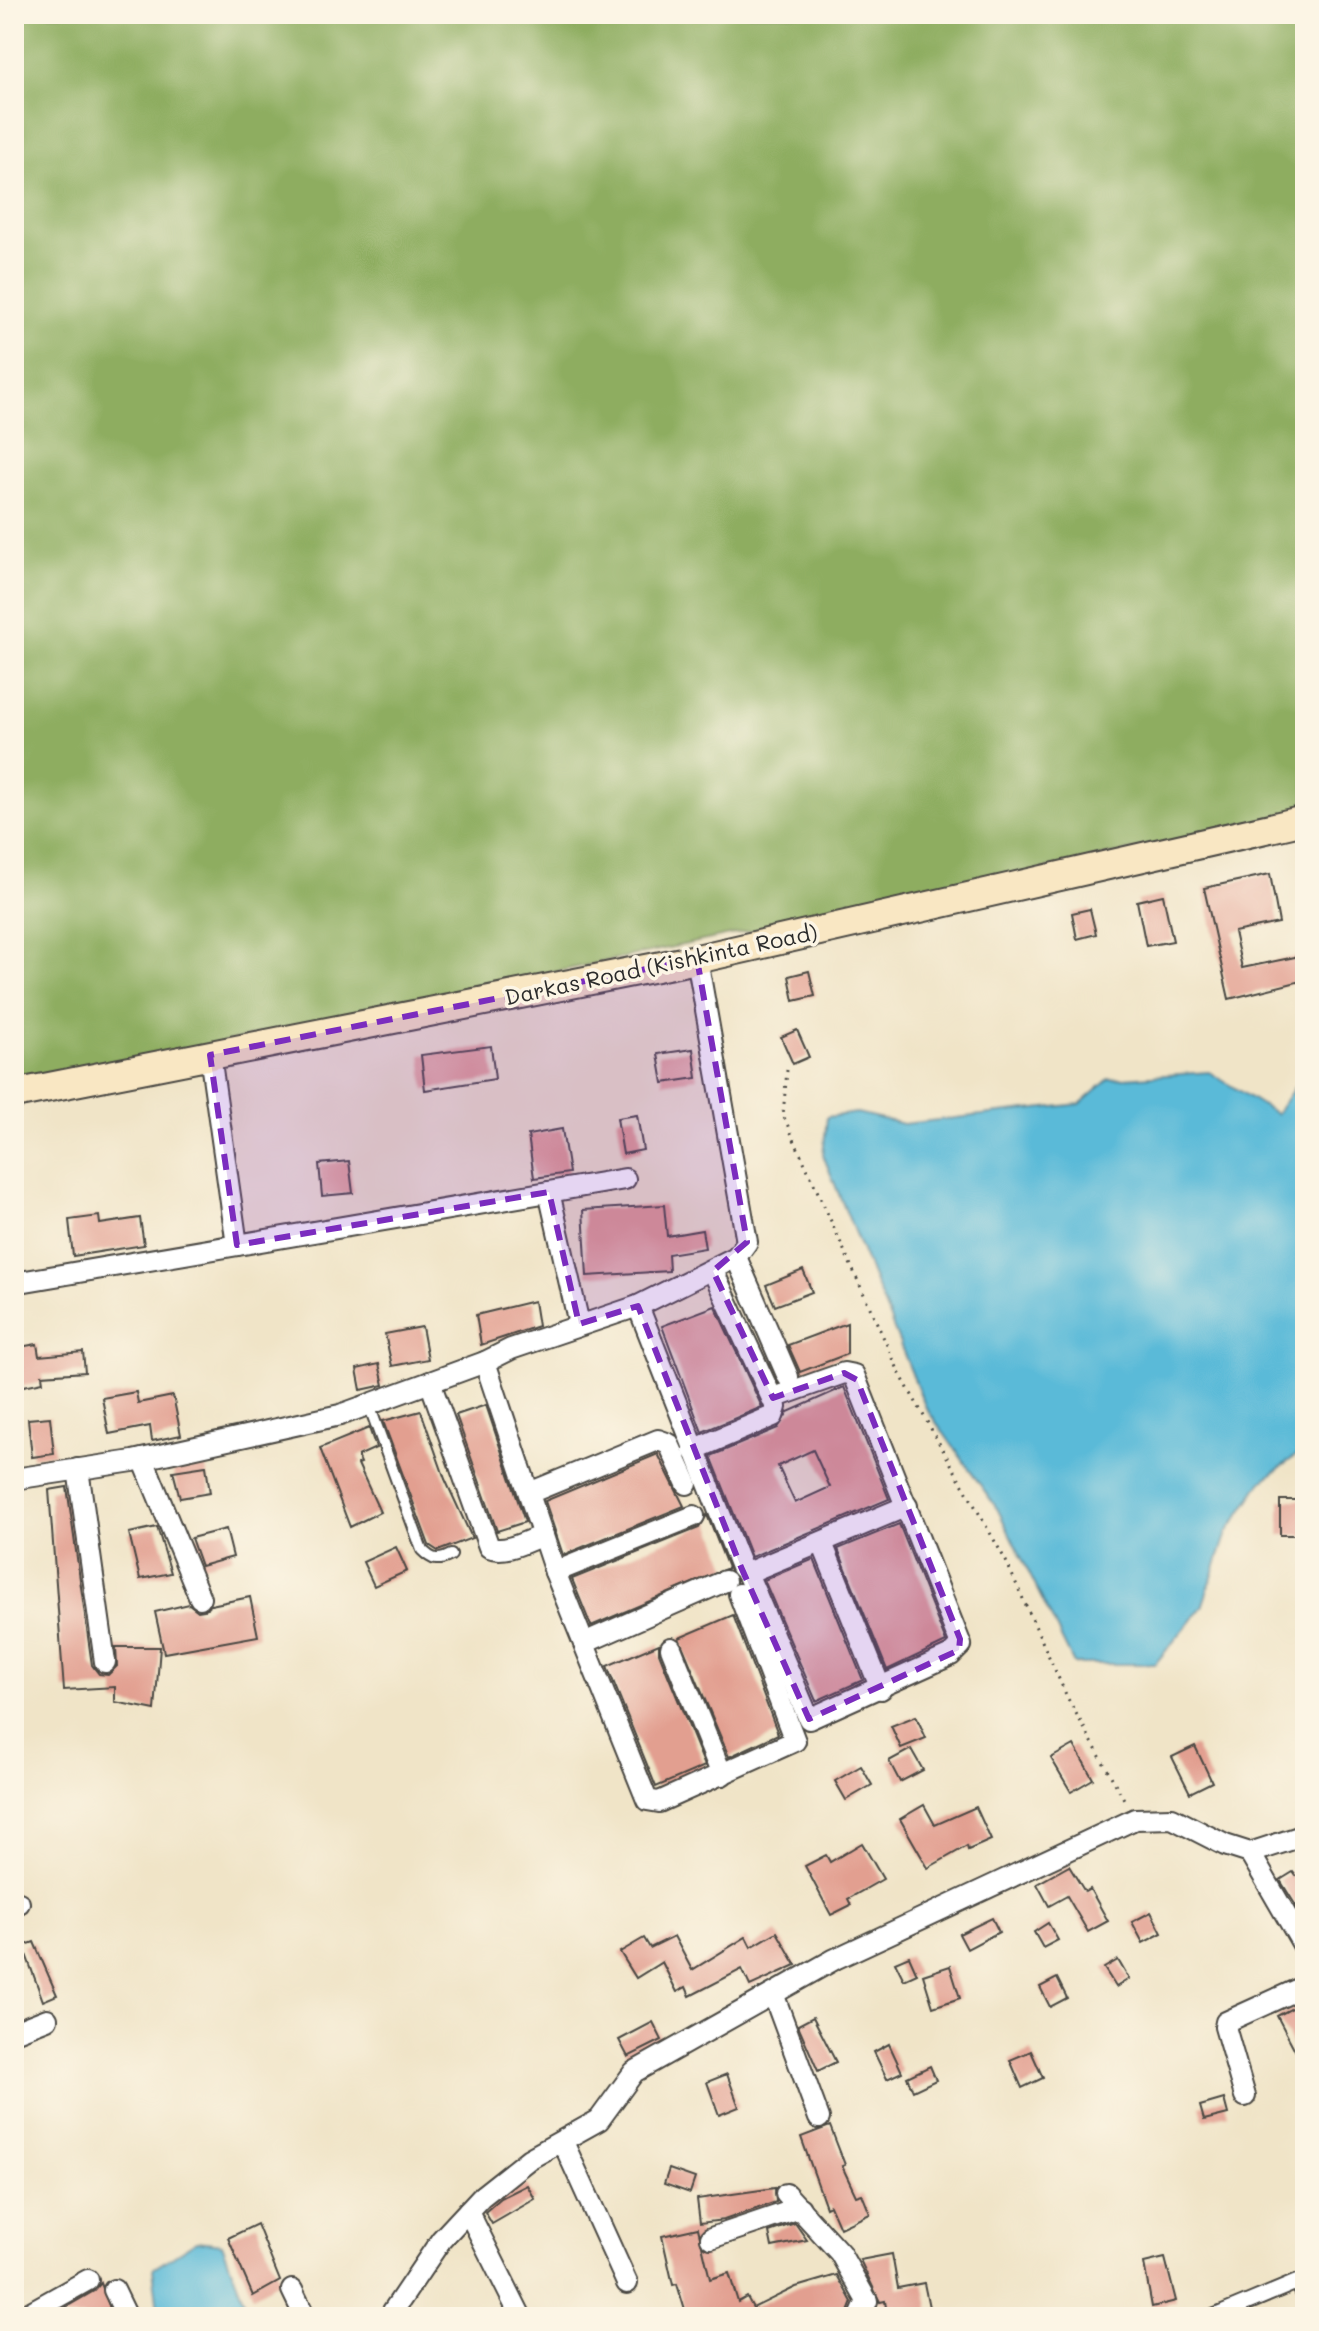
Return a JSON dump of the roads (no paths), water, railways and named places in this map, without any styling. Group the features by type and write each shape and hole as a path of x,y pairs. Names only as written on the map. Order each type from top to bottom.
{"main road":[{"name":"Darkas Road (Kishkinta Road)","path":"14,1094 697,959 1305,820"}],"street":[{"path":"14,1479 143,1459 248,1438 369,1405 579,1324 638,1306 736,1257 747,1242 697,959"},
{"path":"210,1055 237,1245"},
{"path":"14,1283 625,1179"},
{"path":"549,1192 579,1324"},
{"path":"736,1257 788,1377"},
{"path":"693,1450 773,1416 776,1407 713,1271"},
{"path":"638,1306 741,1567 747,1573 809,1719 951,1655 961,1645 854,1375 844,1373 773,1398"},
{"path":"485,1362 555,1572 647,1800 659,1802 786,1747 795,1737 732,1588 584,1643"},
{"path":"430,1382 489,1547 497,1550 543,1535"},
{"path":"529,1493 658,1440 669,1444 687,1484"},
{"path":"143,1459 200,1598"},
{"path":"78,1469 105,1662"},
{"path":"747,1573 907,1506"},
{"path":"555,1572 694,1516"},
{"path":"822,1543 881,1689"},
{"path":"671,1648 722,1775"},
{"path":"389,2317 441,2240 468,2211 509,2173 599,2120 634,2072 835,1959 1135,1819 1172,1818 1250,1853 1305,1948"},
{"path":"1250,1853 1305,1835"},
{"path":"1245,2096 1226,2022 1305,1986"},
{"path":"774,1996 819,2118"},
{"path":"14,2032 47,2019"},
{"path":"563,2142 627,2283"},
{"path":"711,2238 793,2201 840,2253 867,2301 859,2317"},
{"path":"468,2211 521,2317"},
{"path":"22,2317 88,2280"},
{"path":"1213,2317 1297,2282 1305,2296"},
{"path":"114,2290 127,2317"},
{"path":"292,2290 305,2317"}],"lane":[{"path":"369,1405 422,1550 430,1558 440,1561 451,1555"}],"water":[{"path":"1209,1072 1276,1114 1305,1072 1305,1449 1262,1481 1227,1533 1202,1607 1155,1664 1074,1664 998,1510 926,1408 823,1155 827,1117 857,1113 903,1124 1080,1104 1109,1079"},
{"path":"197,2241 222,2244 250,2317 159,2317 153,2269"}]}
